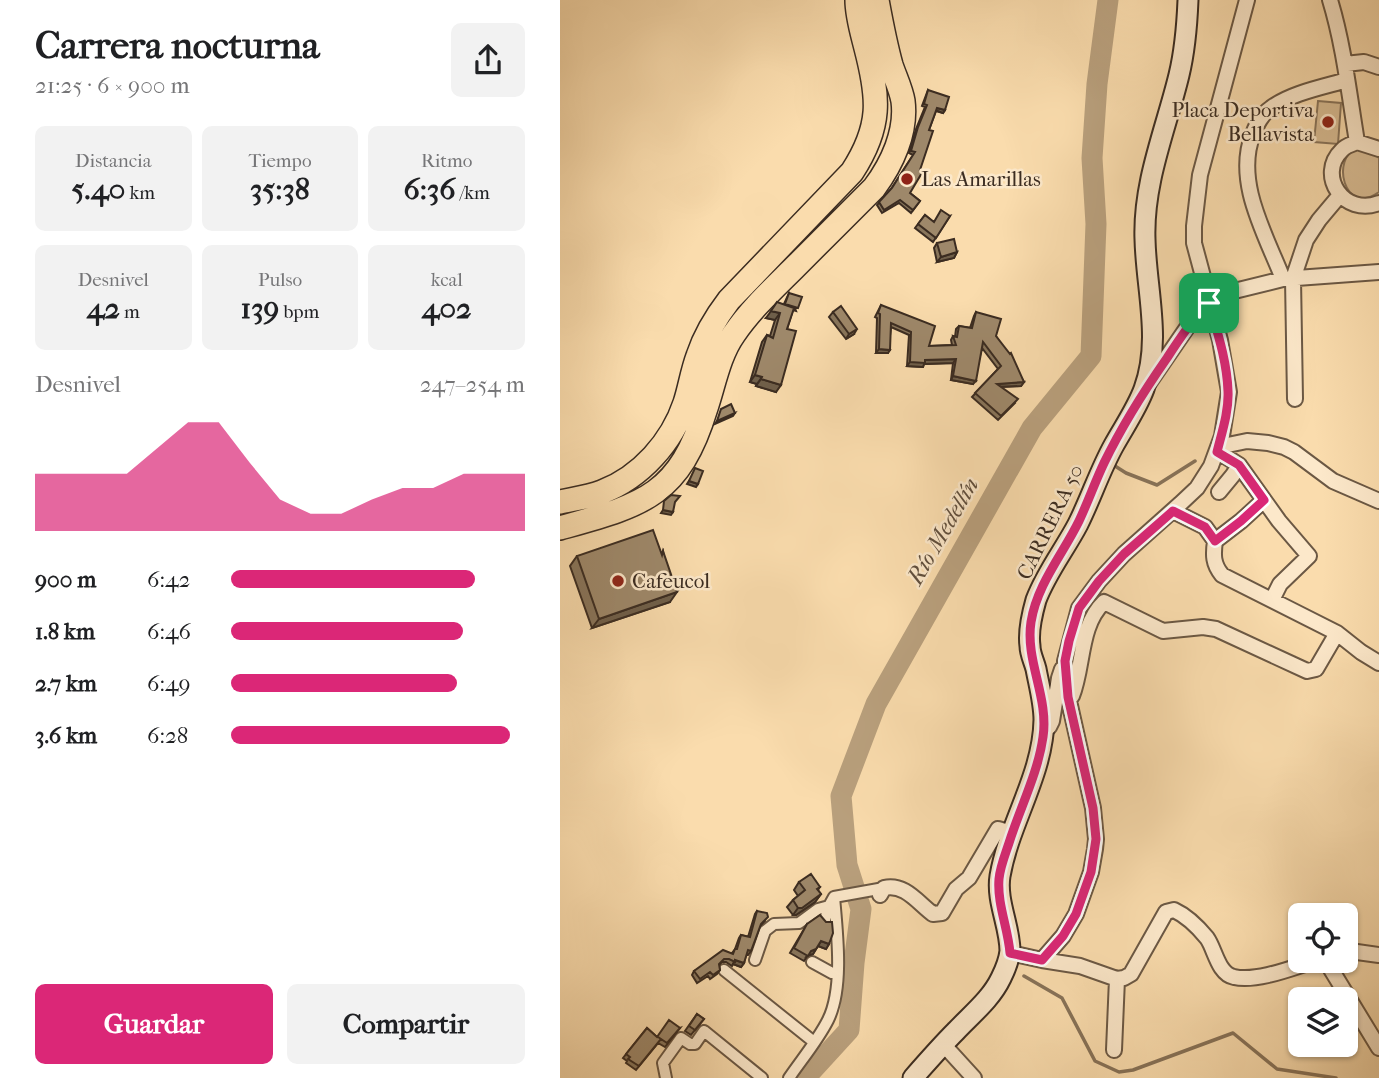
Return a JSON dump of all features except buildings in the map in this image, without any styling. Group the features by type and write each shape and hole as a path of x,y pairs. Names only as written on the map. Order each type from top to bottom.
{"highway":[{"path":"560,502 601,492 617,485 645,465 664,445 685,403 698,356 716,317 729,300 852,172 863,156 875,121 876,103 875,86 859,23 857,0"},
{"path":"560,527 614,513 638,503 671,479 694,443 718,369 732,337 771,291 874,188 884,174 897,148 904,115 903,100 882,28 877,0"}],"main road":[{"name":"CARRERA 50","path":"1010,953 999,879 1038,757 1044,716 1029,646 1031,622 1049,573 1079,522 1105,460 1144,391 1153,356 1145,238 1146,210 1156,151 1185,44 1188,0"},
{"path":"913,1078 990,996 1000,980 1010,953"}],"street":[{"path":"1041,744 1052,721 1059,678 1082,603 1124,554 1196,488 1211,466 1218,449 1228,392 1220,340 1194,243 1196,206 1204,160 1247,0"},
{"path":"1330,0 1345,64 1357,142"},
{"path":"1345,64 1364,62 1379,67"},
{"path":"1295,399 1288,279 1254,207 1246,164 1251,139 1259,120 1270,108 1288,98 1347,80"},
{"path":"1379,149 1357,142 1342,149 1333,164 1332,180 1340,195 1350,203 1363,206 1379,203"},
{"path":"1288,279 1306,240 1340,195"},
{"path":"1144,391 1193,319 1218,295 1288,279 1379,272"},
{"path":"1218,449 1247,441 1284,447 1333,481 1379,501"},
{"path":"1218,449 1239,465 1309,556 1280,584 1272,600"},
{"path":"1219,492 1239,465"},
{"path":"1264,500 1215,541 1213,554 1216,568 1222,575 1337,633 1379,663"},
{"path":"1173,511 1205,527 1215,541"},
{"path":"1069,701 1074,693 1087,630 1102,603 1107,602 1163,631 1203,627 1216,629 1307,671 1316,669 1337,633"},
{"path":"1042,960 1063,936 1076,914 1091,872 1096,839 1093,808 1069,701 1065,661"},
{"path":"755,960 765,931 774,924 799,923 831,902 892,886 902,888 933,914 942,913 956,889 969,878 998,829 1012,833"},
{"path":"825,920 831,902"},
{"path":"789,1078 830,1017 835,1000 837,927 831,902"},
{"path":"1010,953 1080,966 1117,979 1124,978 1130,974 1166,912 1174,910 1187,916 1208,939 1226,974 1233,978 1254,978 1288,969"},
{"path":"1358,952 1379,955"},
{"path":"812,962 837,973"},
{"path":"724,970 814,1042"},
{"path":"1333,973 1379,1048"},
{"path":"1114,1050 1117,979"},
{"path":"666,1078 664,1051 681,1038 695,1044 704,1031 762,1078"},
{"path":"943,1044 974,1078"}],"shaded area":[{"name":"Placa Deportiva Bellavista","path":"1318,101 1341,103 1338,144 1314,142"},
{"path":"1357,148 1379,158 1379,192 1367,198 1357,197 1349,191 1345,183 1344,162"}],"waterway":[{"name":"Río Medellín","path":"805,1078 849,1030 861,909 847,865 841,796 876,704 1032,428 1091,356 1096,224 1092,158 1097,84 1108,0"},
{"path":"1115,466 1157,485 1195,461"},
{"path":"1024,976 1062,998 1095,1061 1119,1072 1133,1070 1233,1033 1277,1069 1336,1078"}],"place":[{"name":"Placa Deportiva Bellavista","path":"1328,122"},
{"name":"Las Amarillas","path":"907,179"},
{"name":"Cafeucol","path":"618,581"}],"route":[{"path":"1209,303 1220,340 1228,392 1217,452 1239,465 1264,500 1215,541 1205,527 1193,520 1173,511 1167,514 1111,567 1079,608 1065,661 1069,701 1093,808 1096,839 1091,872 1076,914 1063,936 1042,960 1010,953 999,879 1043,737 1041,694 1029,646 1031,622 1037,600 1049,573 1079,522 1105,460 1144,391 1193,319 1209,303"}]}
